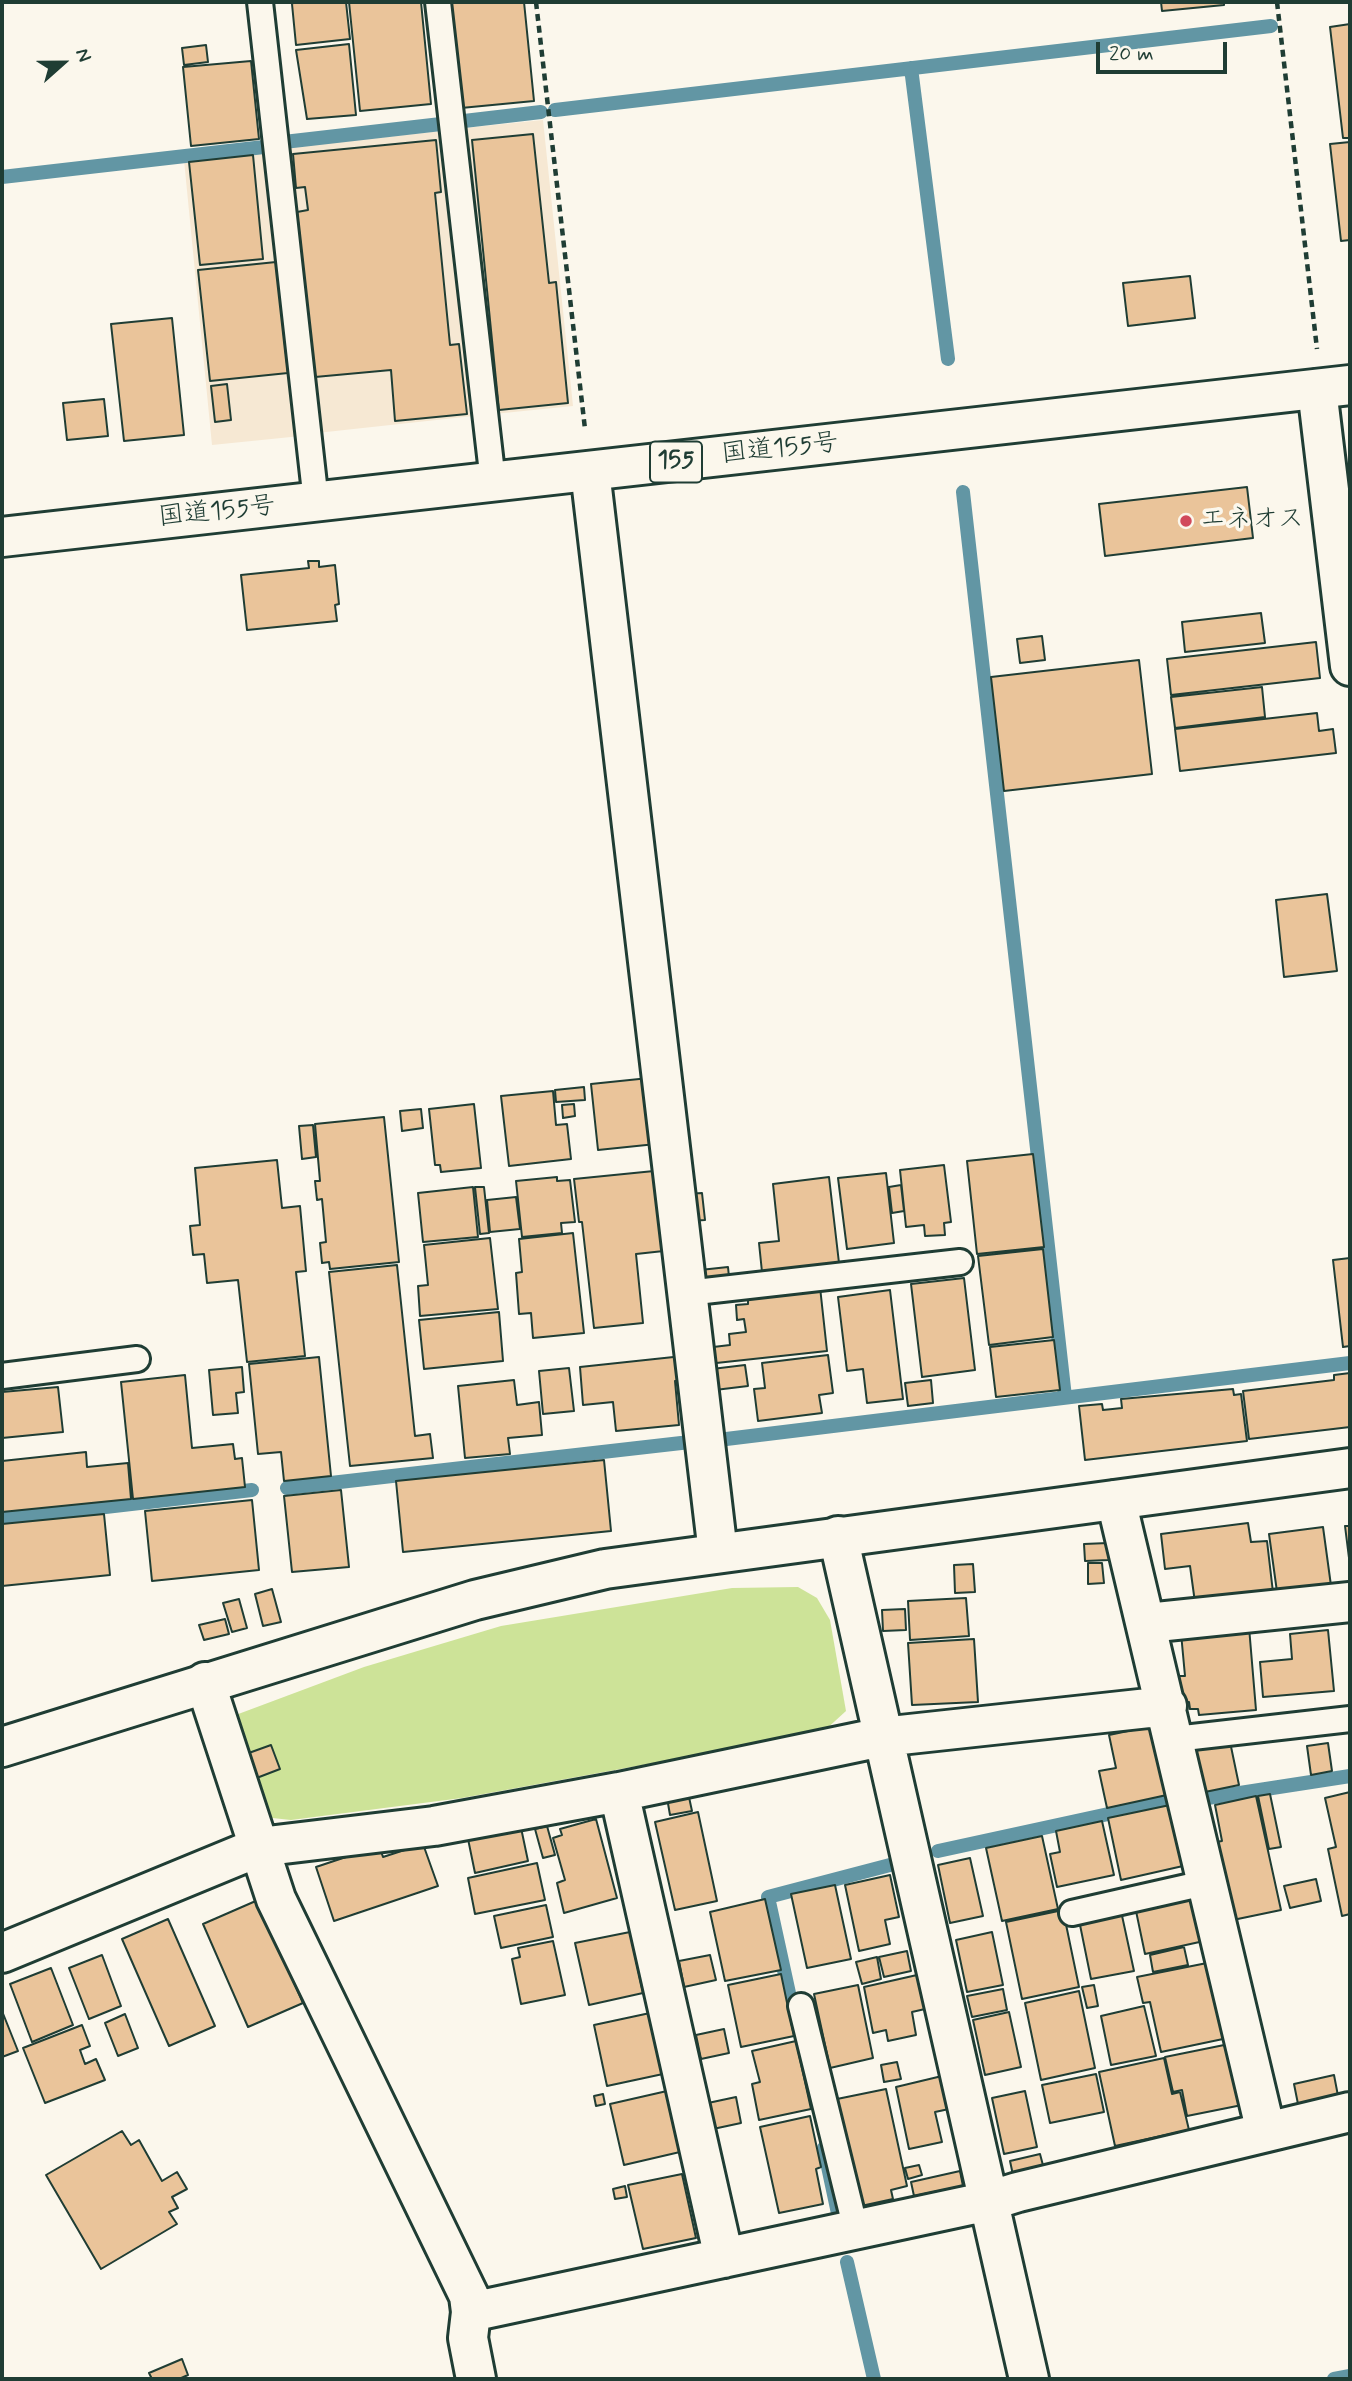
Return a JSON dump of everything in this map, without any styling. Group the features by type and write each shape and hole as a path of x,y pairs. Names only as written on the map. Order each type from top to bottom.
{"main road":[{"name":"国道155号","path":"2,537 1330,387"},
{"path":"1330,387 1350,666"},
{"path":"590,471 718,1553"},
{"path":"3,1741 475,1600 605,1569 1350,1468"},
{"path":"1116,1500 1209,1882 1266,2132"},
{"path":"838,1536 1029,2379"},
{"path":"1147,1623 1350,1602"},
{"path":"205,1682 276,1899 469,2296 471,2312 468,2338 476,2379"},
{"path":"2,1953 259,1847 434,1826 619,1792 882,1737 1171,1722"},
{"path":"619,1792 723,2258"},
{"path":"471,2312 989,2201 1350,2112"}],"lane":[{"path":"260,2 316,502"},
{"path":"438,2 493,482"},
{"path":"687,1293 960,1262"},
{"path":"2,1376 137,1359"},
{"path":"1171,1722 1350,1720"},
{"path":"1072,1913 1209,1882"},
{"path":"801,2006 856,2230"}],"path":[{"path":"536,2 590,471"},
{"path":"1277,2 1330,387"}],"shaded area":[{"path":"543,120 573,406 494,414 464,128"},
{"path":"441,131 473,416 317,433 285,148"},
{"path":"270,151 301,436 212,445 184,160"}],"green space":[{"path":"798,1587 817,1598 830,1620 846,1711 823,1732 462,1798 291,1820 263,1817 233,1716 364,1667 501,1626 732,1588"}],"building":[{"path":"346,2 350,39 296,45 292,4"},
{"path":"349,2 421,2 431,104 360,111"},
{"path":"450,2 524,2 534,101 461,108"},
{"path":"1161,2 1224,2 1224,5 1162,11"},
{"path":"1350,24 1350,138 1343,138 1330,27"},
{"path":"349,44 356,115 307,119 296,50"},
{"path":"206,45 208,62 184,65 182,48"},
{"path":"251,61 259,139 191,146 183,67"},
{"path":"533,134 549,283 556,282 568,403 499,410 472,140"},
{"path":"436,140 441,192 435,193 450,345 459,344 467,414 395,421 391,370 315,377 297,212 308,210 305,187 296,188 293,154"},
{"path":"1350,142 1350,240 1341,241 1330,144"},
{"path":"253,155 263,259 200,265 189,162"},
{"path":"276,262 288,373 210,381 198,270"},
{"path":"1190,276 1195,318 1128,326 1123,283"},
{"path":"172,318 184,435 124,441 111,324"},
{"path":"227,384 231,420 215,422 211,386"},
{"path":"104,399 108,436 67,440 63,403"},
{"path":"1247,487 1253,538 1105,556 1099,504"},
{"path":"308,561 319,561 319,567 335,565 339,604 335,605 337,621 247,630 241,575 309,568"},
{"path":"1261,613 1265,643 1185,652 1182,622"},
{"path":"1042,636 1045,660 1020,663 1017,639"},
{"path":"1316,642 1320,678 1171,695 1167,659"},
{"path":"1139,660 1152,774 1004,791 991,677"},
{"path":"1262,687 1265,717 1175,728 1171,697"},
{"path":"1317,713 1319,731 1333,729 1336,753 1180,771 1175,729"},
{"path":"1327,894 1337,971 1284,977 1276,900"},
{"path":"649,1078 656,1144 598,1150 591,1084"},
{"path":"584,1087 585,1100 556,1102 555,1090"},
{"path":"553,1091 556,1125 567,1124 571,1159 509,1166 501,1096"},
{"path":"474,1104 481,1168 441,1172 440,1165 435,1165 429,1109"},
{"path":"574,1104 575,1116 563,1118 562,1105"},
{"path":"421,1109 423,1128 402,1131 400,1111"},
{"path":"384,1117 399,1262 330,1269 329,1262 322,1263 320,1243 326,1242 322,1199 317,1200 315,1181 320,1181 315,1124"},
{"path":"313,1125 316,1157 302,1159 299,1126"},
{"path":"1033,1154 1044,1247 977,1254 967,1161"},
{"path":"277,1160 282,1208 300,1206 306,1271 296,1272 305,1356 247,1362 238,1280 207,1283 204,1254 193,1255 190,1226 200,1225 195,1168"},
{"path":"944,1165 951,1222 944,1223 945,1235 925,1236 924,1225 906,1227 900,1170"},
{"path":"664,1170 673,1250 636,1254 643,1323 594,1328 582,1222 579,1222 574,1179"},
{"path":"886,1173 894,1243 847,1249 838,1178"},
{"path":"557,1177 557,1181 570,1180 575,1222 561,1223 562,1233 522,1237 516,1181"},
{"path":"829,1177 839,1263 762,1272 759,1243 779,1241 773,1184"},
{"path":"901,1185 904,1211 892,1213 889,1187"},
{"path":"473,1187 478,1237 423,1242 418,1193"},
{"path":"475,1187 484,1187 489,1233 480,1234"},
{"path":"702,1193 705,1220 690,1221 687,1194"},
{"path":"516,1197 520,1229 490,1232 487,1200"},
{"path":"573,1233 584,1333 533,1338 531,1313 519,1314 516,1273 522,1272 519,1239"},
{"path":"490,1238 498,1309 420,1316 418,1286 428,1285 424,1245"},
{"path":"1043,1249 1053,1337 989,1345 978,1256"},
{"path":"1350,1258 1350,1346 1343,1347 1333,1260"},
{"path":"397,1265 415,1436 430,1434 433,1458 350,1466 329,1272"},
{"path":"728,1267 729,1277 701,1280 700,1270"},
{"path":"964,1278 975,1370 922,1377 911,1284"},
{"path":"820,1287 827,1351 707,1364 705,1348 730,1345 729,1334 746,1332 744,1319 737,1320 736,1305 748,1304 748,1295"},
{"path":"890,1290 903,1399 867,1403 863,1369 847,1371 838,1297"},
{"path":"499,1312 503,1361 424,1369 419,1320"},
{"path":"1054,1340 1060,1390 996,1397 990,1347"},
{"path":"828,1355 833,1393 819,1395 822,1413 758,1421 754,1389 765,1388 762,1363"},
{"path":"683,1356 685,1380 675,1381 679,1425 616,1431 613,1402 583,1405 580,1367"},
{"path":"319,1357 331,1476 284,1481 281,1452 258,1454 249,1364"},
{"path":"745,1365 748,1386 715,1390 712,1369"},
{"path":"242,1367 244,1392 236,1393 238,1413 213,1415 209,1370"},
{"path":"569,1368 574,1411 543,1414 539,1371"},
{"path":"1350,1373 1350,1427 1249,1439 1243,1391 1334,1380 1334,1375"},
{"path":"185,1375 192,1448 233,1444 235,1459 242,1458 245,1487 133,1499 121,1382"},
{"path":"514,1380 517,1405 539,1402 542,1435 508,1438 510,1454 465,1458 458,1386"},
{"path":"931,1380 933,1403 908,1406 905,1383"},
{"path":"58,1387 63,1432 2,1438 2,1392"},
{"path":"1233,1389 1234,1395 1241,1394 1247,1441 1085,1460 1079,1406 1102,1404 1103,1410 1122,1408 1121,1399"},
{"path":"86,1452 87,1467 128,1463 131,1499 2,1512 2,1461"},
{"path":"604,1460 611,1531 403,1552 396,1481"},
{"path":"341,1490 349,1567 292,1572 284,1496"},
{"path":"252,1500 259,1570 152,1581 145,1511"},
{"path":"104,1514 110,1575 2,1586 2,1524"},
{"path":"1248,1523 1251,1542 1267,1541 1274,1601 1196,1610 1190,1566 1165,1569 1161,1534"},
{"path":"1345,1526 1350,1526 1350,1566"},
{"path":"1323,1527 1332,1593 1278,1599 1269,1534"},
{"path":"1108,1543 1109,1560 1085,1561 1084,1544"},
{"path":"1088,1563 1102,1563 1104,1583 1088,1584"},
{"path":"973,1564 975,1592 955,1593 954,1565"},
{"path":"272,1589 281,1622 263,1626 255,1594"},
{"path":"966,1598 969,1636 910,1640 908,1601"},
{"path":"239,1599 247,1628 232,1632 223,1603"},
{"path":"905,1609 906,1630 883,1631 882,1610"},
{"path":"225,1619 229,1634 204,1640 199,1625"},
{"path":"1249,1627 1256,1710 1199,1715 1198,1709 1190,1709 1189,1702 1182,1702 1179,1676 1185,1676 1181,1633"},
{"path":"1328,1630 1334,1691 1263,1697 1260,1662 1292,1659 1290,1634"},
{"path":"974,1639 978,1702 912,1705 908,1643"},
{"path":"1161,1724 1176,1793 1107,1808 1099,1771 1116,1768 1109,1735"},
{"path":"1229,1737 1239,1785 1200,1793 1189,1745"},
{"path":"1328,1743 1332,1771 1311,1775 1307,1746"},
{"path":"271,1745 280,1769 254,1779 246,1754"},
{"path":"687,1788 692,1811 670,1815 666,1792"},
{"path":"1350,1792 1350,1914 1342,1916 1328,1849 1336,1847 1325,1798"},
{"path":"1270,1794 1281,1847 1269,1849 1258,1796"},
{"path":"1256,1796 1281,1910 1228,1921 1211,1843 1222,1841 1215,1805"},
{"path":"1170,1805 1183,1866 1121,1880 1108,1818"},
{"path":"698,1812 717,1901 675,1910 655,1822"},
{"path":"596,1819 617,1898 564,1913 557,1883 565,1880 553,1838 562,1835 560,1829"},
{"path":"1102,1821 1114,1875 1057,1887 1050,1854 1060,1852 1056,1831"},
{"path":"520,1823 528,1861 475,1873 467,1834"},
{"path":"547,1826 555,1855 543,1858 535,1829"},
{"path":"1042,1836 1058,1909 1002,1921 986,1848"},
{"path":"423,1844 438,1886 334,1921 316,1867 379,1846 383,1857"},
{"path":"970,1858 983,1916 950,1923 938,1865"},
{"path":"537,1863 545,1900 475,1914 468,1878"},
{"path":"890,1875 899,1917 885,1920 890,1944 859,1951 845,1885"},
{"path":"1316,1879 1321,1901 1290,1908 1284,1886"},
{"path":"835,1885 851,1959 807,1968 791,1894"},
{"path":"765,1899 781,1970 725,1981 710,1912"},
{"path":"1194,1899 1204,1941 1145,1954 1136,1911"},
{"path":"258,1900 303,2003 248,2027 203,1924"},
{"path":"546,1905 553,1937 501,1948 494,1916"},
{"path":"1063,1910 1079,1987 1022,1999 1006,1922"},
{"path":"1121,1911 1134,1971 1091,1979 1079,1920"},
{"path":"168,1919 215,2026 169,2046 122,1939"},
{"path":"630,1932 643,1993 589,2005 575,1943"},
{"path":"992,1932 1003,1985 967,1992 956,1940"},
{"path":"553,1941 565,1995 521,2004 512,1959 520,1957 518,1948"},
{"path":"1184,1947 1188,1965 1153,1972 1150,1955"},
{"path":"907,1951 911,1971 884,1977 879,1957"},
{"path":"102,1955 121,2006 89,2019 69,1968"},
{"path":"710,1955 716,1980 684,1987 679,1961"},
{"path":"877,1957 881,1979 862,1984 856,1962"},
{"path":"1207,1963 1223,2039 1161,2052 1150,2002 1143,2003 1137,1977"},
{"path":"51,1968 73,2025 32,2042 10,1984"},
{"path":"781,1974 794,2036 741,2047 728,1985"},
{"path":"917,1975 925,2009 912,2012 916,2035 888,2041 886,2030 873,2033 864,1987"},
{"path":"858,1985 873,2058 830,2068 814,1994"},
{"path":"1094,1985 1098,2006 1087,2008 1082,1987"},
{"path":"1003,1989 1007,2010 972,2017 967,1996"},
{"path":"1079,1991 1095,2068 1041,2080 1025,2003"},
{"path":"1144,2006 1156,2056 1111,2065 1101,2016"},
{"path":"2,2011 18,2051 2,2057"},
{"path":"1009,2012 1021,2067 985,2075 973,2020"},
{"path":"650,2013 663,2074 607,2086 594,2025"},
{"path":"125,2014 138,2048 118,2056 105,2023"},
{"path":"82,2025 90,2046 80,2050 85,2064 96,2059 105,2080 45,2103 23,2048"},
{"path":"724,2029 729,2053 701,2059 696,2035"},
{"path":"796,2041 811,2109 759,2120 752,2084 760,2082 752,2051"},
{"path":"1234,2043 1242,2105 1187,2116 1182,2090 1173,2092 1165,2057"},
{"path":"1164,2058 1172,2094 1180,2092 1189,2130 1115,2146 1099,2072"},
{"path":"897,2062 901,2079 884,2082 881,2065"},
{"path":"1096,2074 1104,2112 1050,2123 1042,2085"},
{"path":"1334,2075 1339,2101 1299,2109 1294,2084"},
{"path":"942,2076 949,2109 935,2112 942,2142 909,2149 896,2087"},
{"path":"886,2089 907,2186 891,2190 893,2199 861,2206 837,2099"},
{"path":"667,2091 680,2152 624,2165 610,2104"},
{"path":"1025,2091 1037,2147 1004,2154 992,2098"},
{"path":"603,2094 605,2104 596,2106 594,2096"},
{"path":"736,2097 741,2123 713,2129 708,2103"},
{"path":"810,2116 821,2167 816,2169 823,2204 779,2213 760,2127"},
{"path":"122,2131 131,2145 139,2140 162,2181 177,2172 187,2189 172,2197 178,2208 169,2212 177,2224 101,2269 46,2175"},
{"path":"1040,2154 1044,2169 1013,2175 1010,2161"},
{"path":"919,2165 922,2175 908,2179 905,2168"},
{"path":"960,2171 963,2186 914,2196 911,2182"},
{"path":"682,2174 696,2238 643,2249 628,2185"},
{"path":"625,2186 627,2197 615,2199 613,2189"},
{"path":"182,2359 188,2375 179,2379 152,2379 149,2373"}],"waterway":[{"path":"555,110 1271,26"},
{"path":"911,68 948,359"},
{"path":"464,121 541,112"},
{"path":"284,142 441,124"},
{"path":"2,177 264,147"},
{"path":"963,492 1065,1397"},
{"path":"718,1440 1350,1363"},
{"path":"287,1488 690,1442"},
{"path":"2,1519 252,1490"},
{"path":"1201,1799 1350,1776"},
{"path":"938,1851 1182,1798"},
{"path":"794,2016 768,1897 890,1865"},
{"path":"824,2148 839,2218"},
{"path":"847,2262 874,2379"},
{"path":"1334,2379 1350,2376"}],"place":[{"name":"エネオス","path":"1186,521"}]}
